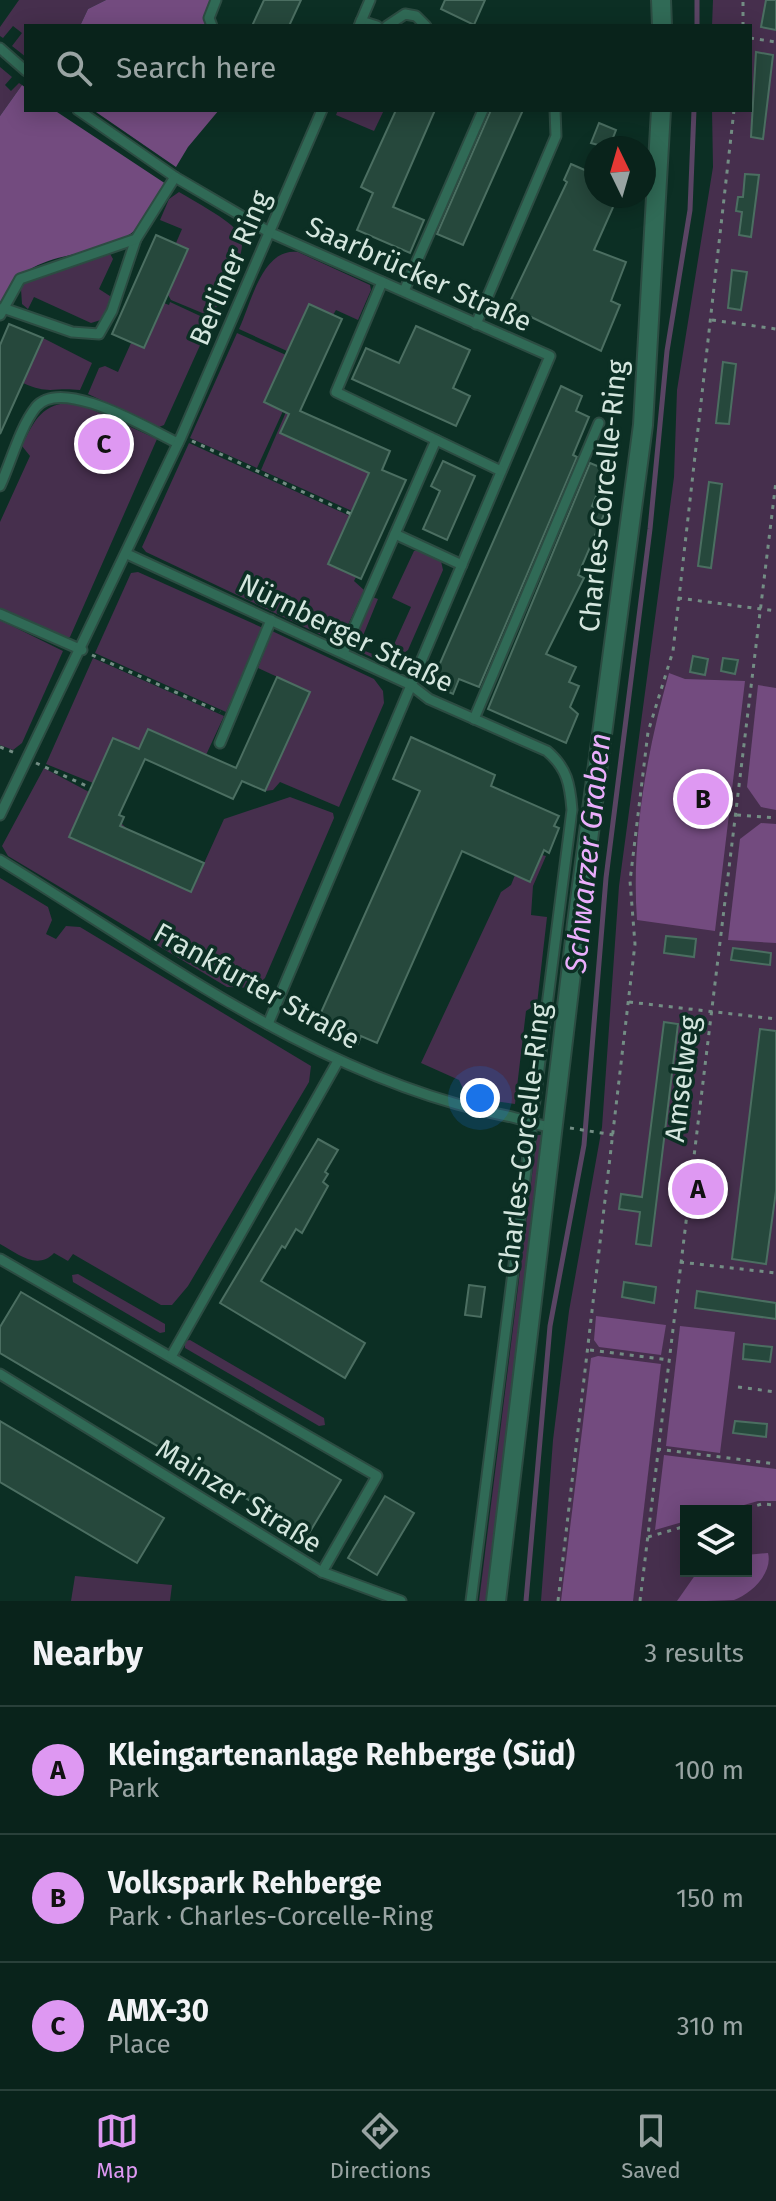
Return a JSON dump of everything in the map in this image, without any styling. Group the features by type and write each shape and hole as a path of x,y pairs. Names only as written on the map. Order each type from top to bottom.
{"street":[{"path":"661,0 662,24"},
{"name":"Charles-Corcelle-Ring","path":"496,1601 577,923 643,425 661,112"}],"lane":[{"path":"211,24 209,18 216,0"},
{"path":"360,24 370,0"},
{"path":"390,24 405,14 416,16 424,24"},
{"path":"0,48 24,69"},
{"name":"Saarbrücker Straße","path":"81,112 175,177 269,232 550,356 501,471"},
{"name":"Berliner Ring","path":"0,815 82,650 180,440 321,112"},
{"path":"404,291 482,112"},
{"path":"476,324 556,136 555,112"},
{"path":"136,239 20,279 2,311 72,332 99,334 112,311 136,239 175,177"},
{"path":"268,1024 501,471 336,392 382,282"},
{"path":"0,486 33,413 51,397 74,396 180,440"},
{"path":"474,719 599,423"},
{"path":"343,653 436,440"},
{"path":"395,534 462,565"},
{"name":"Nürnberger Straße","path":"127,554 411,685 429,699 547,751 560,762 570,781 572,810 532,1121"},
{"path":"0,614 82,650"},
{"path":"220,743 271,620"},
{"name":"Frankfurter Straße","path":"0,860 268,1024 338,1061 455,1106 554,1127"},
{"path":"172,1355 338,1061"},
{"path":"471,1601 532,1121"},
{"name":"Mainzer Straße","path":"0,1259 172,1355 377,1476 322,1572 0,1374"},
{"path":"322,1572 401,1601"}],"path":[{"path":"743,0 743,24"},
{"path":"752,38 776,42"},
{"path":"558,1601 635,944 630,881 648,732 673,651 734,112"},
{"path":"712,320 776,329"},
{"path":"180,440 351,514"},
{"name":"Amselweg","path":"640,1601 776,481"},
{"path":"678,598 776,611"},
{"path":"82,650 220,712"},
{"path":"0,747 91,788"},
{"path":"737,815 776,818"},
{"path":"629,1002 776,1019"},
{"path":"576,1129 614,1135"},
{"path":"679,1262 776,1273"},
{"path":"588,1350 669,1360"},
{"path":"738,1387 776,1392"},
{"path":"657,1449 776,1464"},
{"path":"752,1507 776,1505"},
{"path":"648,1537 680,1528"}],"shaded area":[{"path":"19,0 106,0 88,9 81,24 24,24 24,55 12,46 22,33 13,26 3,38 0,27"},
{"path":"106,0 211,0 205,16 206,24 81,24 88,9"},
{"path":"713,0 776,0 776,1601 541,1601 553,1440 569,1311 602,1127 619,886 674,477 677,390 713,167 712,112 752,112 752,24 712,24"},
{"path":"0,67 12,77 5,85 11,91 19,83 22,85 0,116"},
{"path":"22,85 24,112 57,112 166,184 134,231 100,248 45,262 28,271 13,284 0,303 0,116"},
{"path":"96,112 217,112 188,147 176,167"},
{"path":"337,112 383,112 374,131 336,115"},
{"path":"179,192 225,220 237,231 242,241 241,253 212,317 171,300 168,295 188,249 176,243 182,229 160,220 169,199"},
{"path":"109,252 113,259 99,289 113,298 104,319 91,323 34,297 28,309 22,304 21,289 26,281"},
{"path":"298,252 370,285 371,290 358,320 336,310 333,315 309,304 287,351 239,329 253,292 267,268 275,258"},
{"path":"170,302 211,321 164,425 159,427 88,394 99,368 105,366 118,372 131,343 144,348 164,303 169,305"},
{"path":"237,333 286,355 264,402 283,411 257,468 190,438"},
{"path":"43,338 92,363 80,390 46,390 23,383"},
{"path":"78,403 157,439 70,637 63,637 0,608 0,522 30,456 22,446 31,427 49,408"},
{"path":"286,412 369,473 352,511 261,470"},
{"path":"189,443 350,516 328,564 356,577 354,581 364,590 342,638 334,641 146,552 142,547"},
{"path":"419,550 441,561 443,570 408,650 391,662 382,662 354,649 352,641 372,597 378,599 358,648 387,660 411,607 392,598 414,551"},
{"path":"138,572 263,628 226,712 95,653 131,573"},
{"path":"0,620 63,651 22,743 13,750 0,745"},
{"path":"272,631 374,679 383,691 384,703 339,807 280,782 273,790 265,791 310,692 258,668"},
{"path":"93,658 224,716 206,755 148,729 139,749 113,738 93,783 46,764"},
{"path":"669,673 685,679 745,681 715,931 637,920 636,858 642,795"},
{"path":"758,685 776,688 776,810 761,807 747,787"},
{"path":"44,768 89,792 69,837 102,852 121,823 191,892 224,819 290,797 333,813 334,818 265,978 254,988 227,987 8,856 2,846"},
{"path":"761,823 776,824 776,943 728,940 740,839"},
{"path":"542,855 546,856 533,886 531,915 547,917 537,1004 526,1011 515,1104 480,1099 464,1091 459,1080 421,1063 501,892 511,885 515,875 531,882"},
{"path":"0,878 48,907 52,920 46,934 56,939 66,926 80,927 311,1066 309,1082 188,1286 172,1305 161,1305 73,1254 68,1261 54,1253 47,1258 34,1260 0,1244"},
{"path":"537,1135 543,1135 487,1601 479,1601"},
{"path":"78,1274 165,1324 165,1332 160,1333 73,1282 72,1275"},
{"path":"596,1316 666,1325 661,1355 599,1347 594,1340"},
{"path":"680,1326 735,1332 720,1453 666,1446"},
{"path":"190,1340 324,1418 325,1425 319,1426 185,1348 185,1341"},
{"path":"598,1356 661,1364 633,1601 561,1601 591,1358"},
{"path":"664,1455 776,1469 776,1501 744,1505 680,1505 680,1523 655,1530"},
{"path":"768,1553 767,1568 760,1581 741,1597 734,1600 677,1601 694,1577 752,1577 752,1554"},
{"path":"75,1576 172,1585 170,1601 71,1601"}],"building":[{"path":"264,0 301,0 290,24 253,24"},
{"path":"445,0 485,0 474,24 441,9"},
{"path":"766,0 776,0 776,30 761,27"},
{"path":"756,52 773,55 763,139 751,137"},
{"path":"395,112 434,112 393,207 424,220 410,253 357,230 373,193 361,187"},
{"path":"490,112 522,112 463,245 437,234"},
{"path":"599,123 616,130 614,136 594,136"},
{"path":"571,164 584,170 584,208 613,208 594,250 626,262 611,301 620,305 601,351 525,314 524,317 506,310 567,182 564,180"},
{"path":"745,174 759,175 751,237 739,235 742,212 736,211 738,197 743,197"},
{"path":"156,235 188,249 144,348 112,334"},
{"path":"732,270 747,272 741,310 728,308"},
{"path":"309,304 342,319 300,411 390,451 382,470 406,480 361,579 328,564 369,473 280,433 289,414 264,402"},
{"path":"9,324 43,338 0,434 0,345"},
{"path":"416,326 470,350 453,388 470,396 456,426 352,379 366,348 399,363"},
{"path":"723,362 736,364 729,424 716,423"},
{"path":"561,386 582,396 576,411 589,417 573,455 577,457 479,687 459,679 453,694 431,684"},
{"path":"443,461 475,476 447,540 423,529 440,491 431,486"},
{"path":"590,463 607,470 592,506 605,512 578,575 584,578 546,654 576,667 569,682 579,686 570,707 578,714 566,743 488,709"},
{"path":"709,482 722,484 711,568 698,566"},
{"path":"693,656 708,659 705,675 690,672"},
{"path":"723,658 738,660 735,674 721,671"},
{"path":"277,677 310,692 265,791 242,781 233,799 145,759 119,815 124,817 120,826 204,863 191,892 69,837 113,738 139,749 148,729 236,768"},
{"path":"411,737 495,775 491,786 559,816 554,826 559,828 549,853 544,850 530,882 462,851 377,1043 361,1036 358,1044 345,1038 349,1030 319,1017 420,791 393,779"},
{"path":"666,936 696,939 694,957 664,953"},
{"path":"733,948 771,953 770,965 731,960"},
{"path":"664,1022 678,1024 651,1246 636,1244 640,1212 619,1209 621,1194 642,1197"},
{"path":"760,1029 776,1031 776,1191 766,1264 732,1259"},
{"path":"318,1139 338,1150 325,1172 328,1174 323,1182 328,1186 302,1233 296,1229 261,1281 365,1343 345,1378 220,1303"},
{"path":"624,1282 656,1287 654,1303 622,1297"},
{"path":"469,1285 485,1287 481,1317 465,1315"},
{"path":"697,1291 776,1303 776,1319 695,1308"},
{"path":"21,1292 341,1480 308,1535 0,1353 0,1327"},
{"path":"744,1344 772,1347 770,1362 743,1359"},
{"path":"0,1421 164,1518 137,1563 0,1482"},
{"path":"735,1421 767,1424 766,1437 733,1433"},
{"path":"385,1496 414,1513 377,1575 348,1558"}],"waterway":[{"name":"Schwarzer Graben","path":"697,0 697,24"},
{"name":"Schwarzer Graben","path":"526,1601 550,1326 584,1145 606,878 650,529 667,351 690,210 694,112"}],"place":[{"name":"AMX-30","path":"104,444"},
{"name":"Volkspark Rehberge","path":"703,799"},
{"name":"Kleingartenanlage Rehberge (Süd)","path":"698,1189"}]}
